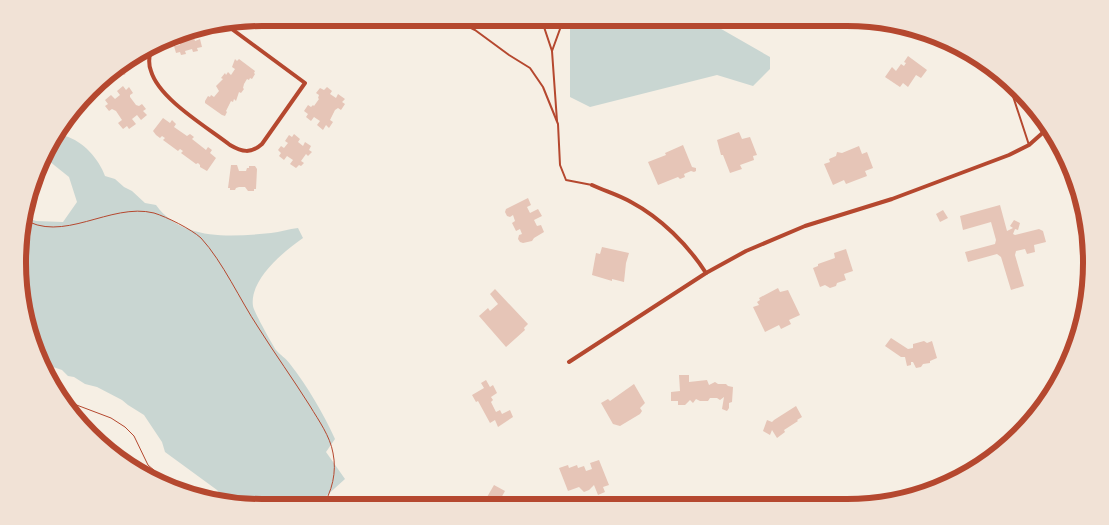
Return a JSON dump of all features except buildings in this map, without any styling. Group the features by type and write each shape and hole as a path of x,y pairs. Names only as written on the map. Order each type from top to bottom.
{"street":[{"path":"150,55 150,70 154,80 178,106 237,149 250,151 257,149 305,83 231,28"},
{"path":"569,362 706,273 746,251 805,226 892,200 1009,155 1029,145 1044,133"},
{"path":"592,185 630,201 653,216 698,260 706,273"}],"lane":[{"path":"467,26 530,68 543,87 558,124"},
{"path":"544,26 552,51 560,165 566,180 592,185"},
{"path":"552,51 561,26"},
{"path":"1012,93 1029,145"}],"path":[{"path":"30,222 37,226 51,228 76,224 111,214 135,211 154,213 177,223 199,236 211,250 258,328 288,371 328,436 333,453 334,470 333,484 326,499"},
{"path":"73,404 111,418 125,427 134,436 148,465 159,474"}],"shaded area":[{"path":"572,26 716,26 770,57 770,69 753,86 717,75 590,107 570,97 570,28"},
{"path":"64,134 84,146 90,152 99,163 105,176 115,179 145,203 156,205 167,217 193,231 208,234 240,235 271,233 298,228 303,238 278,258 262,276 253,296 253,306 274,347 303,382 335,439 326,452 345,479 324,498 262,499 222,495 165,452 162,442 144,415 122,400 97,387 68,376 62,370 50,365 34,324 28,293 26,262 28,232 30,219 63,222 77,202 69,177 49,161"}]}
